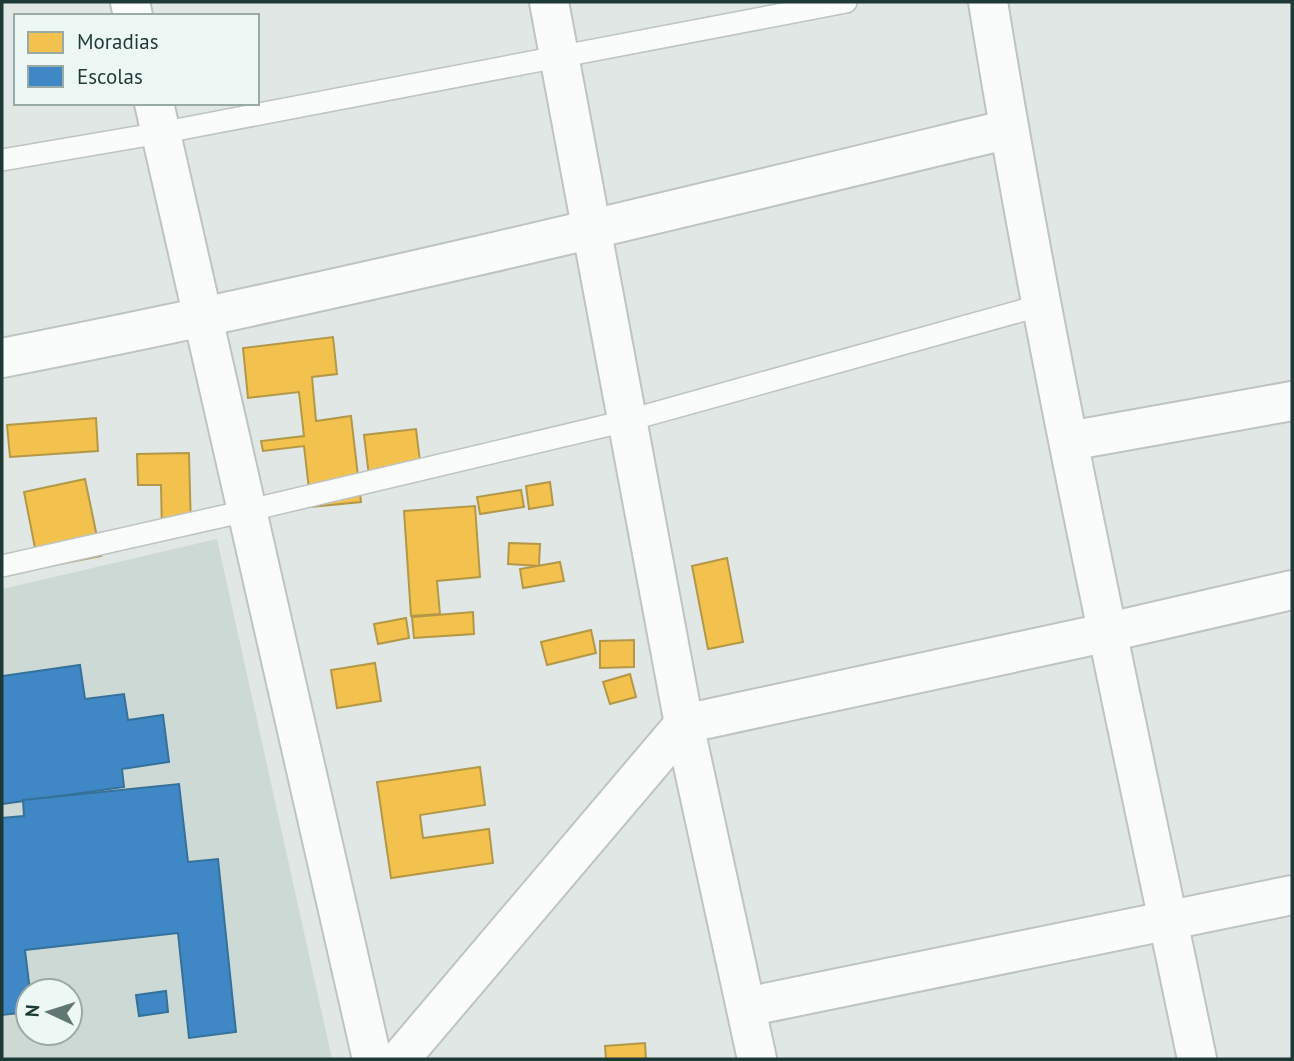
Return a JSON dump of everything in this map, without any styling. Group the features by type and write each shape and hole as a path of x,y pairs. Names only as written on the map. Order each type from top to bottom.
{"street":[{"path":"549,2 684,724 757,1059"},
{"path":"988,2 1042,305 1197,1059"},
{"path":"157,118 372,1059"},
{"path":"2,358 202,319 592,230 1009,129"},
{"path":"1069,441 1292,401"},
{"path":"400,1059 684,724 1292,590"},
{"path":"746,1007 1292,895"}],"lane":[{"path":"259,102 559,56 846,2"},
{"path":"2,160 157,118 241,105"},
{"path":"2,566 626,421 1042,305"}],"shaded area":[{"path":"217,539 332,1059 2,1059 2,589"}],"building: Moradias":[{"path":"333,337 337,374 312,377 316,421 351,416 361,502 311,507 304,446 263,451 261,441 304,436 299,392 248,398 243,348"},
{"path":"96,418 98,451 10,457 7,425"},
{"path":"416,429 422,478 370,484 364,435"},
{"path":"189,453 191,531 162,532 161,485 138,485 137,454"},
{"path":"85,479 101,556 39,568 24,492"},
{"path":"550,482 553,505 529,509 526,486"},
{"path":"521,490 524,507 480,514 477,497"},
{"path":"475,506 480,577 437,581 440,614 411,616 404,511"},
{"path":"509,543 540,544 539,566 508,564"},
{"path":"727,558 743,642 708,649 692,566"},
{"path":"560,562 564,581 523,588 520,569"},
{"path":"473,612 474,634 414,638 412,617"},
{"path":"406,618 409,638 378,644 374,624"},
{"path":"591,630 596,653 547,665 541,642"},
{"path":"634,640 634,667 600,668 600,641"},
{"path":"375,663 381,701 337,708 331,670"},
{"path":"630,674 636,697 610,704 603,682"},
{"path":"480,767 485,805 420,815 423,838 489,829 493,863 391,878 377,782"},
{"path":"645,1043 646,1059 606,1059 605,1046"}],"building: Escolas":[{"path":"80,665 85,699 124,694 128,720 163,715 169,762 122,769 124,787 2,804 2,676"},
{"path":"179,784 188,862 218,859 236,1032 189,1038 178,933 25,950 28,977 14,977 14,1014 2,1015 2,818 24,816 23,800"},
{"path":"166,991 168,1012 139,1016 136,995"}]}
